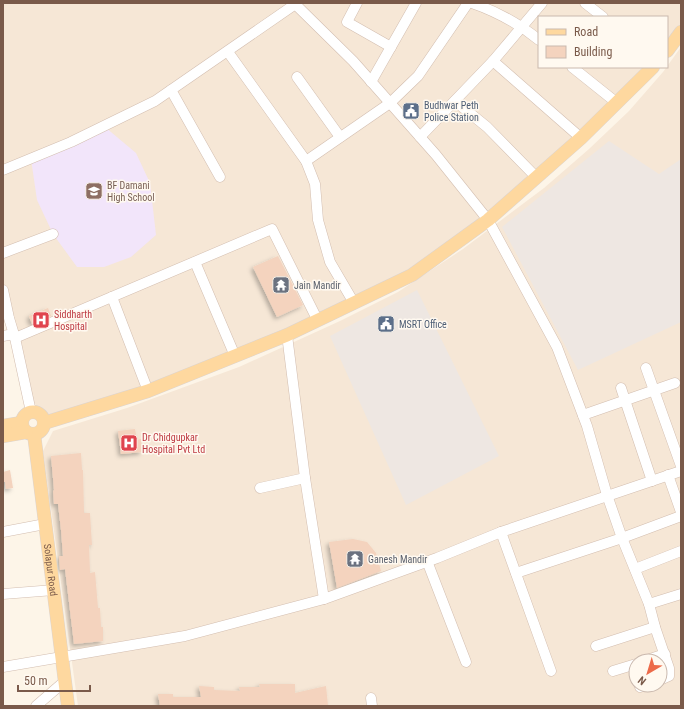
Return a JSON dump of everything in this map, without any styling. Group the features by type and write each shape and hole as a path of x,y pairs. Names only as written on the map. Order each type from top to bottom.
{"main road":[{"path":"668,50 681,32"},
{"path":"44,423 148,390 235,356 318,321 412,275 488,220 537,178 582,138 652,68"},
{"path":"3,426 27,430 40,432 44,423 42,416 35,412 25,414 22,419 27,430"},
{"path":"3,436 27,430"},
{"name":"Solapur Road","path":"27,430 45,524 68,706"}],"street":[{"path":"356,3 347,22 391,46"},
{"path":"371,82 416,3"},
{"path":"306,161 390,103 418,76 468,3"},
{"path":"472,3 494,11 523,27 538,39"},
{"path":"420,137 493,61 542,3"},
{"path":"585,3 602,16"},
{"path":"3,170 71,142 155,101 296,4 353,61 436,155 488,220 557,347 583,415 607,495 622,538 649,604 655,627 665,653"},
{"path":"228,52 306,161 315,184 318,220 330,262 354,303"},
{"path":"493,61 582,138"},
{"path":"573,68 617,104"},
{"path":"297,77 340,137"},
{"path":"171,90 220,177"},
{"path":"455,101 487,127 537,178"},
{"path":"3,336 15,336 112,297 272,229 318,321"},
{"path":"3,253 54,234"},
{"path":"195,262 235,356"},
{"path":"3,290 15,336 31,412"},
{"path":"112,297 148,390"},
{"path":"287,335 305,478 324,599"},
{"path":"646,368 681,466"},
{"path":"583,415 675,383"},
{"path":"622,388 652,481"},
{"path":"3,667 185,636 324,599 501,532 681,471"},
{"path":"668,475 681,512"},
{"path":"260,488 305,478"},
{"path":"516,573 622,538 681,516"},
{"path":"3,532 45,524"},
{"path":"501,532 551,671"},
{"path":"635,569 681,552"},
{"path":"427,561 466,662"},
{"path":"3,594 54,590"},
{"path":"649,604 681,594"},
{"path":"596,646 655,627"},
{"path":"668,664 668,676"},
{"path":"613,672 628,667"},
{"path":"36,706 65,681"}],"shaded area":[{"path":"3,3 681,3 681,26 668,47 668,16 538,16 538,68 652,68 581,138 412,275 148,390 42,416 26,388 3,287"},
{"path":"681,47 681,706 78,706 43,451 53,431 127,408 239,367 340,321 398,292 463,249 544,188 589,149 629,111 666,68 668,68 668,65"},
{"name":"BF Damani High School","path":"105,127 136,153 150,183 156,235 131,257 104,267 77,267 53,234 37,200 31,159"},
{"path":"609,141 659,174 681,159 681,322 578,370 502,227"},
{"path":"417,290 499,456 406,505 330,336"}],"building":[{"name":"Jain Mandir","path":"278,256 303,305 277,317 253,267"},
{"path":"48,308 51,316 32,324 29,316"},
{"path":"135,429 137,440 141,439 142,452 121,454 118,431"},
{"path":"81,453 84,513 90,513 92,545 89,545 90,573 95,572 98,608 100,608 101,627 103,627 103,641 74,644 65,569 60,570 59,556 63,556 61,530 58,504 54,504 51,456"},
{"path":"10,470 13,488 6,489 5,482 3,482 3,472"},
{"name":"Ganesh Mandir","path":"353,539 367,542 376,553 381,571 337,588 329,542"},
{"path":"259,684 295,684 295,693 326,686 328,706 160,706 158,694 173,694 173,697 201,697 199,686 214,687 214,690 240,691 239,687 260,687"}],"place":[{"name":"Budhwar Peth Police Station","path":"411,111"},
{"name":"BF Damani High School","path":"94,191"},
{"name":"Jain Mandir","path":"281,285"},
{"name":"Siddharth Hospital","path":"41,320"},
{"name":"MSRT Office","path":"386,324"},
{"name":"Dr Chidgupkar Hospital Pvt Ltd","path":"129,443"},
{"name":"Ganesh Mandir","path":"355,559"}]}
